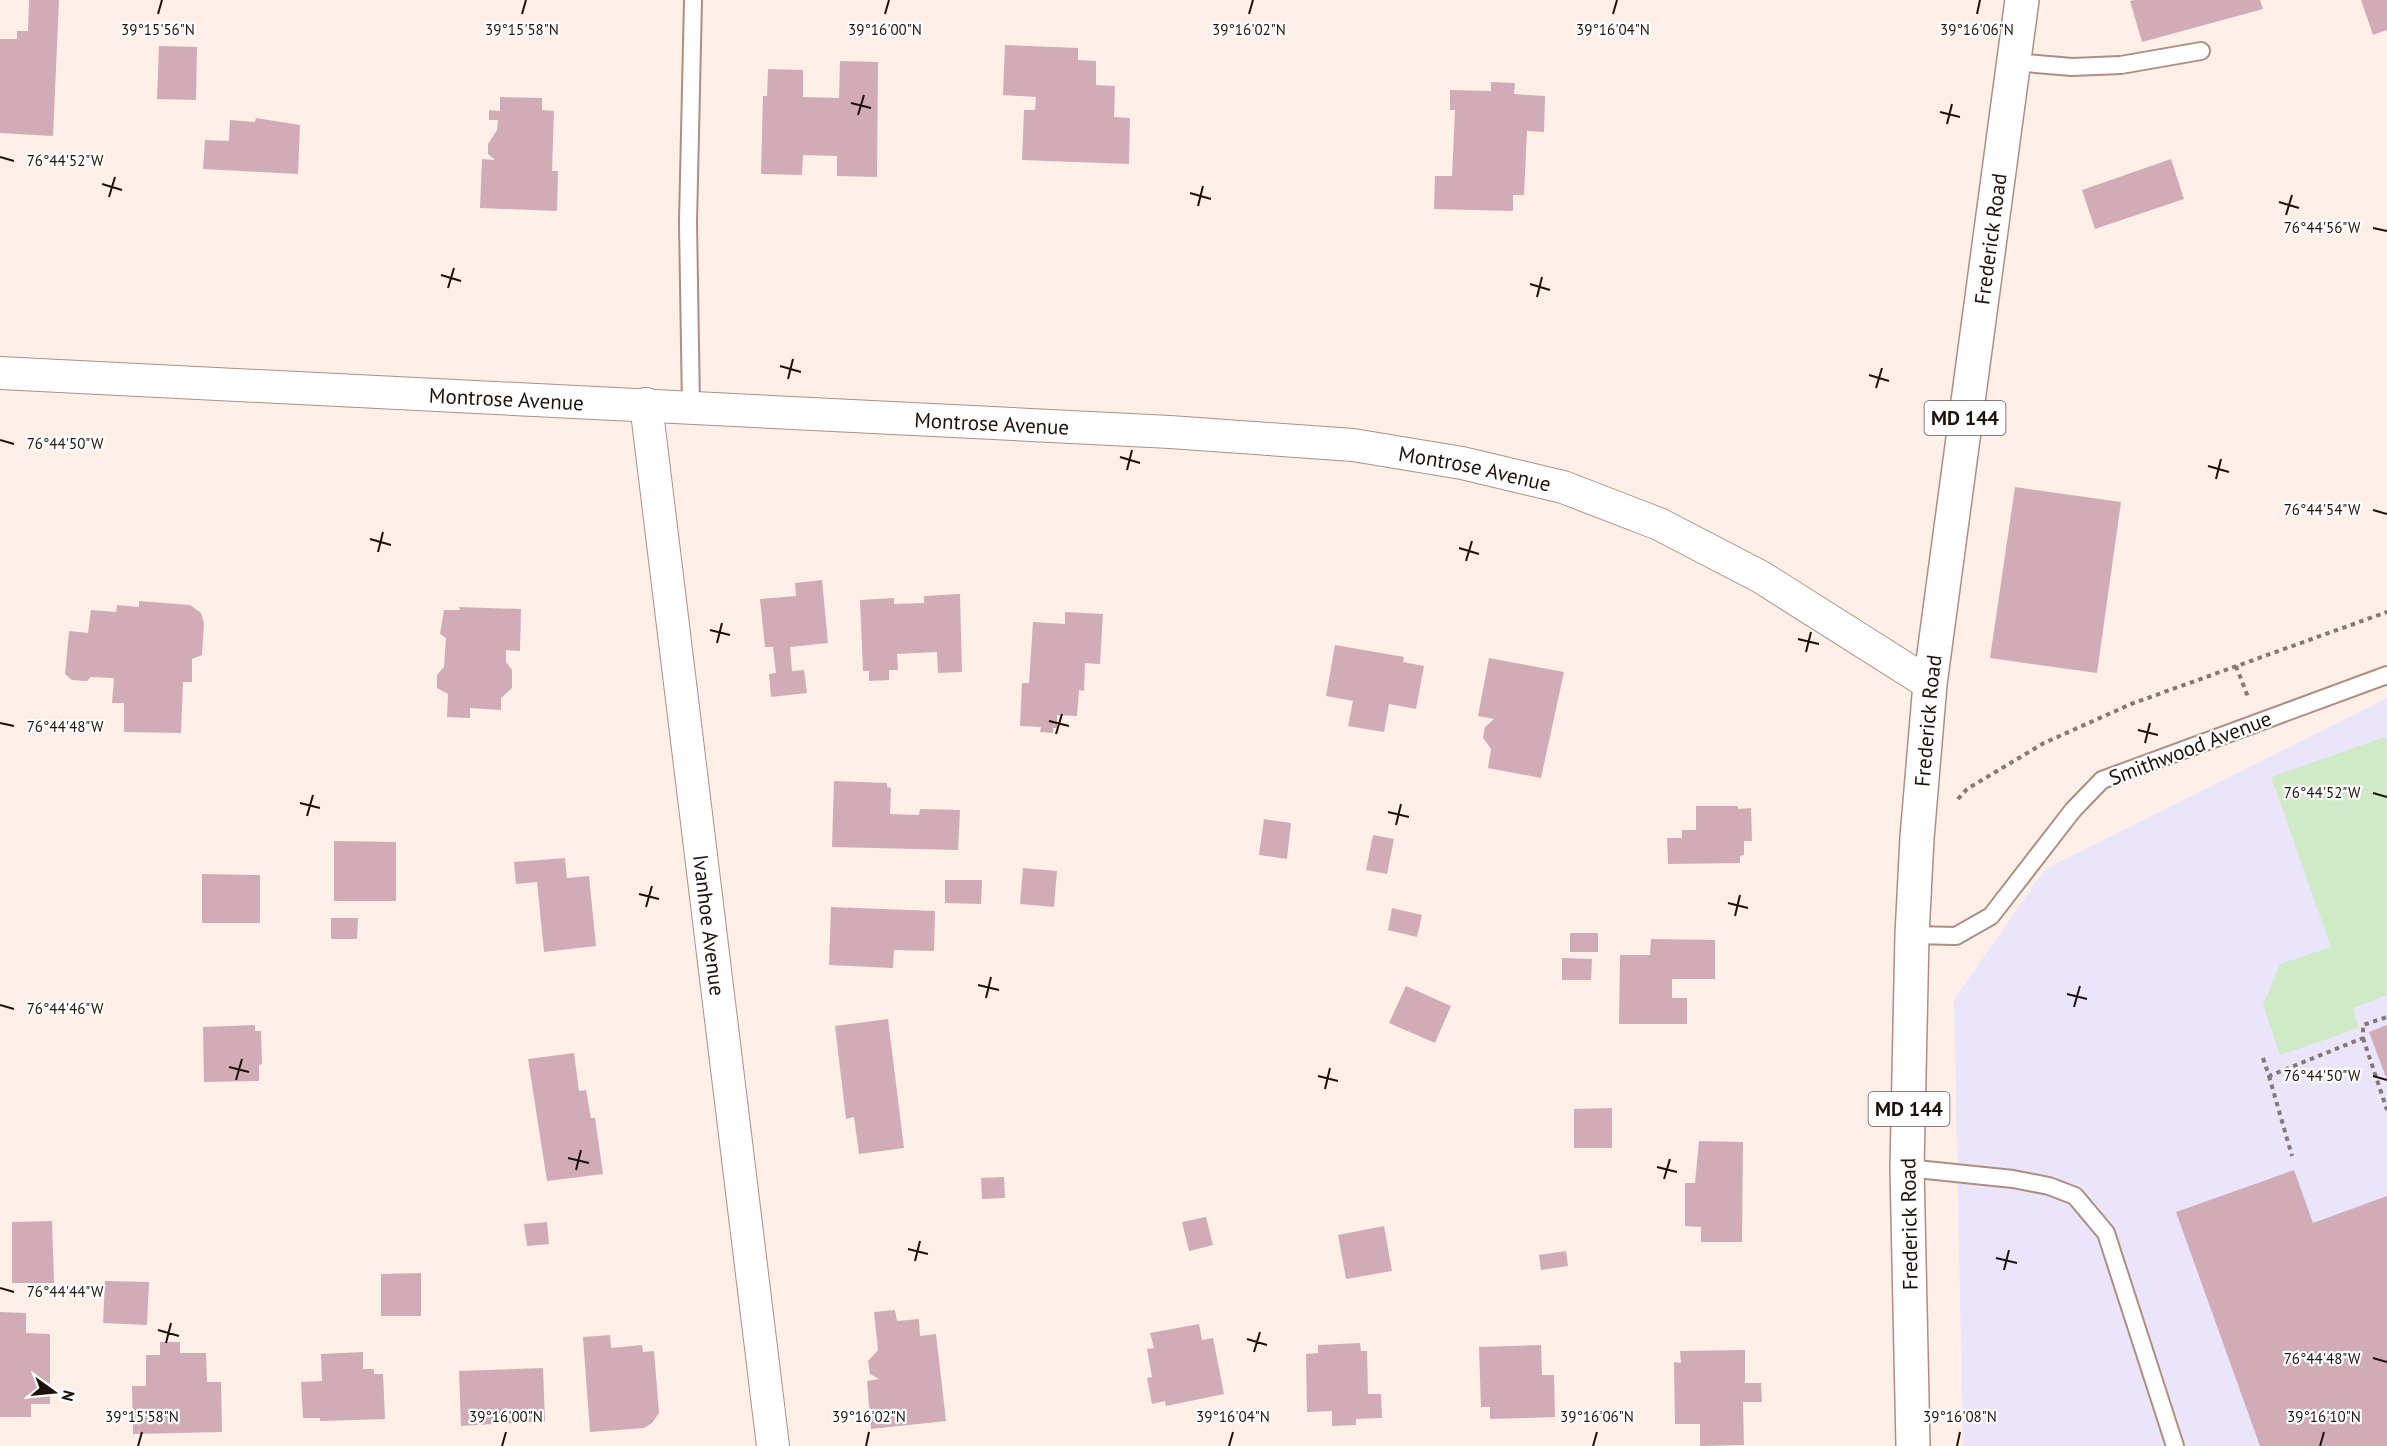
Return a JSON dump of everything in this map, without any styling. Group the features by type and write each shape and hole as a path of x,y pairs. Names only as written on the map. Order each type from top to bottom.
{"main road":[{"name":"Frederick Road","path":"1913,1446 1908,1168 1912,935 1917,838 1930,684 2022,0"}],"street":[{"name":"Montrose Avenue","path":"0,373 646,404 1170,432 1353,445 1462,463 1563,488 1659,524 1761,577 1930,684"},
{"name":"Ivanhoe Avenue","path":"646,404 773,1446"}],"lane":[{"path":"692,407 688,222 693,0"},
{"path":"2013,62 2072,67 2121,65 2201,51"},
{"name":"Smithwood Avenue","path":"1912,935 1956,936 1991,916 2073,810 2102,780 2387,675"},
{"path":"1908,1168 2013,1179 2049,1186 2076,1196 2106,1233 2175,1446"}],"path":[{"path":"1917,838 1967,789 2043,743 2131,704 2387,612"},
{"path":"2387,1017 2363,1025 2363,1038 2387,1110"},
{"path":"2269,1076 2363,1038"},
{"path":"2263,1058 2292,1156"}],"shaded area":[{"path":"2387,698 2387,1446 1963,1446 1954,1000 2045,869"}],"green space":[{"path":"2385,737 2387,742 2387,995 2353,1008 2359,1028 2280,1055 2263,1005 2280,964 2331,947 2271,777"}],"building":[{"path":"29,0 59,0 53,136 0,133 0,39 17,39 17,31 28,31"},
{"path":"2260,0 2263,9 2142,42 2130,1"},
{"path":"2361,0 2387,0 2387,30 2373,35"},
{"path":"1005,45 1078,48 1078,60 1096,61 1096,85 1115,86 1114,117 1130,118 1129,164 1022,160 1024,110 1035,110 1036,97 1003,95"},
{"path":"159,46 197,47 196,100 157,99"},
{"path":"840,61 878,62 877,177 837,176 837,156 803,155 802,175 761,174 763,96 767,96 768,69 803,70 803,97 839,98"},
{"path":"1491,82 1515,83 1514,94 1545,96 1544,132 1527,131 1524,195 1513,195 1513,211 1434,209 1435,176 1452,176 1455,110 1450,110 1450,90 1491,91"},
{"path":"500,97 542,98 542,110 554,111 552,171 558,171 557,211 480,208 482,159 495,160 488,154 488,144 497,130 498,120 489,120 489,110 500,111"},
{"path":"256,118 300,125 298,174 203,169 205,140 229,141 230,120 255,122"},
{"path":"2171,159 2184,199 2095,229 2082,190"},
{"path":"2015,487 2121,502 2097,673 1990,658"},
{"path":"822,580 828,643 790,647 792,671 804,670 807,693 771,697 769,674 776,673 773,647 765,647 760,599 796,596 795,583"},
{"path":"960,594 962,672 938,673 937,652 897,654 898,670 889,670 889,680 869,681 869,671 863,671 860,600 894,598 894,604 924,603 924,596"},
{"path":"139,601 190,605 201,613 204,623 202,655 192,659 192,682 183,682 181,733 124,732 124,703 112,703 114,678 91,677 87,681 72,680 65,674 69,631 88,633 91,610 116,612 117,605 139,607"},
{"path":"459,607 521,609 520,651 506,650 506,662 512,670 512,688 501,698 501,710 470,708 470,718 447,717 448,694 437,688 437,675 444,667 446,638 440,634 444,610 460,610"},
{"path":"1065,612 1103,614 1100,664 1085,663 1084,691 1079,690 1077,716 1057,715 1057,728 1053,728 1053,733 1040,732 1041,727 1020,726 1022,683 1029,683 1033,622 1065,624"},
{"path":"1335,645 1404,657 1403,662 1424,666 1416,709 1389,704 1384,732 1348,726 1353,701 1326,696"},
{"path":"1489,658 1564,672 1541,778 1488,768 1491,749 1483,738 1485,727 1494,719 1478,716"},
{"path":"834,781 887,783 887,787 891,788 890,814 919,815 920,809 960,810 958,850 832,847"},
{"path":"1696,806 1751,808 1752,841 1744,841 1744,855 1740,856 1740,863 1668,864 1667,838 1682,838 1682,830 1696,830"},
{"path":"1264,819 1291,823 1287,859 1259,855"},
{"path":"1373,835 1394,839 1387,874 1366,870"},
{"path":"334,841 396,842 396,901 334,901"},
{"path":"565,858 567,878 589,876 596,946 544,952 537,882 516,884 514,862"},
{"path":"1023,868 1057,871 1054,907 1020,904"},
{"path":"202,874 260,875 260,923 202,923"},
{"path":"945,880 982,880 981,904 945,903"},
{"path":"831,907 935,911 934,951 894,950 893,968 829,965"},
{"path":"1392,908 1422,915 1417,937 1388,930"},
{"path":"331,918 358,918 357,939 331,939"},
{"path":"1570,933 1598,933 1598,952 1570,952"},
{"path":"1651,939 1715,940 1715,979 1672,979 1672,998 1687,998 1687,1024 1619,1024 1620,955 1650,955"},
{"path":"1562,958 1592,959 1591,980 1562,980"},
{"path":"1406,986 1451,1006 1435,1043 1389,1023"},
{"path":"888,1019 904,1148 859,1154 854,1117 846,1119 835,1026"},
{"path":"255,1025 255,1031 261,1031 262,1064 259,1065 259,1081 204,1082 203,1027"},
{"path":"2387,1025 2387,1080 2369,1032"},
{"path":"574,1053 579,1091 586,1090 591,1118 595,1118 603,1174 547,1181 528,1059"},
{"path":"1612,1108 1612,1148 1574,1148 1574,1109"},
{"path":"1699,1141 1743,1142 1742,1242 1701,1242 1701,1227 1685,1226 1685,1183 1695,1183"},
{"path":"2294,1170 2313,1223 2387,1196 2387,1446 2260,1446 2176,1212"},
{"path":"1004,1177 1005,1198 982,1199 981,1178"},
{"path":"1206,1217 1213,1245 1189,1251 1182,1222"},
{"path":"52,1221 54,1283 12,1283 12,1222"},
{"path":"547,1222 549,1244 527,1246 524,1224"},
{"path":"1384,1226 1392,1271 1346,1279 1338,1235"},
{"path":"1566,1251 1568,1266 1541,1270 1539,1255"},
{"path":"421,1273 421,1316 381,1316 381,1274"},
{"path":"105,1281 149,1282 147,1325 103,1323"},
{"path":"895,1310 897,1321 919,1319 920,1336 936,1334 946,1421 871,1429 867,1381 879,1379 870,1374 868,1361 878,1350 874,1312"},
{"path":"0,1312 26,1313 26,1333 50,1334 50,1404 31,1404 31,1417 0,1417"},
{"path":"1199,1324 1202,1340 1213,1338 1224,1394 1166,1406 1165,1401 1152,1404 1147,1378 1152,1377 1147,1349 1154,1348 1150,1333"},
{"path":"610,1335 611,1348 642,1345 643,1352 654,1351 659,1413 652,1423 644,1428 590,1432 583,1337"},
{"path":"160,1342 180,1342 180,1353 206,1353 207,1382 221,1382 222,1432 133,1434 132,1386 146,1386 146,1355 160,1355"},
{"path":"1360,1343 1361,1351 1367,1351 1368,1394 1381,1394 1382,1418 1356,1419 1356,1425 1332,1426 1332,1411 1307,1412 1306,1354 1318,1353 1318,1345"},
{"path":"1541,1345 1542,1375 1554,1375 1555,1417 1490,1419 1490,1407 1481,1407 1479,1347"},
{"path":"1745,1350 1745,1383 1761,1383 1762,1402 1743,1402 1744,1445 1700,1446 1700,1424 1675,1424 1674,1362 1681,1363 1680,1351"},
{"path":"363,1352 363,1369 374,1369 374,1374 383,1374 385,1419 320,1421 320,1418 303,1418 301,1382 322,1381 321,1354"},
{"path":"543,1368 545,1421 461,1426 459,1371"}]}
